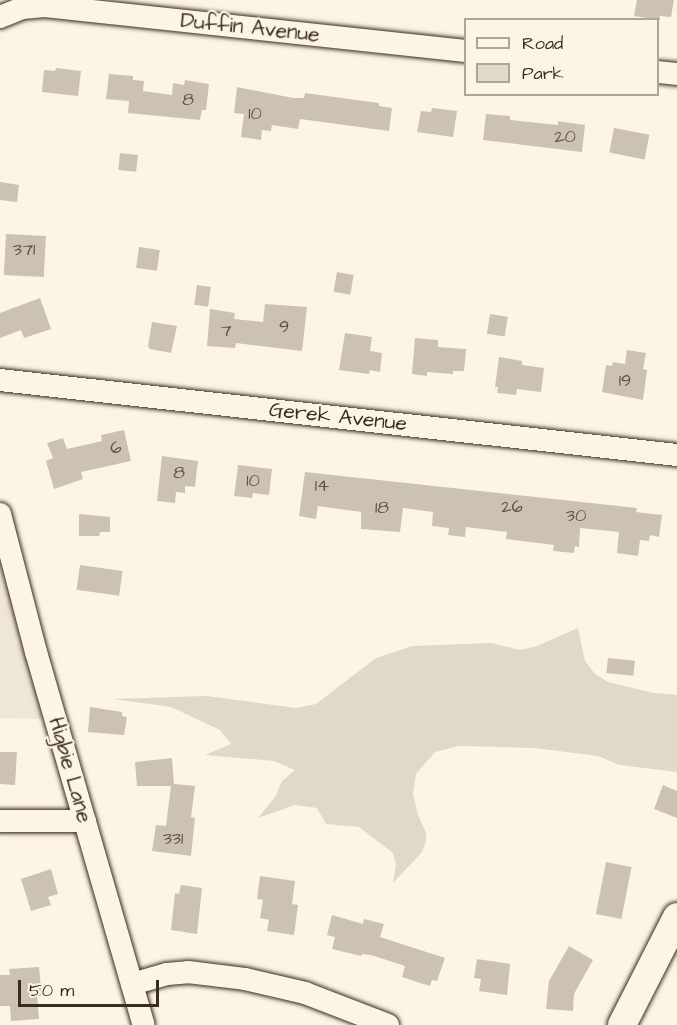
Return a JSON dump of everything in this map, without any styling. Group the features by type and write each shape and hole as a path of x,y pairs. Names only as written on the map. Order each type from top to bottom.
{"main road":[{"path":"622,1025 677,917"}],"street":[{"name":"Duffin Avenue","path":"0,16 22,8 45,6 464,51"},
{"path":"659,72 677,74"},
{"name":"Gerek Avenue","path":"0,380 677,455"},
{"name":"Higbie Lane","path":"0,514 39,663 144,1025"},
{"path":"0,821 85,821"},
{"path":"132,984 166,974 188,972 245,979 305,993 388,1025"}],"shaded area":[{"path":"0,540 44,719 0,718"}],"green space":[{"path":"578,628 585,661 595,674 608,682 654,693 677,695 677,772 620,765 598,756 535,748 458,746 435,752 416,774 413,794 418,815 426,833 426,841 422,852 393,883 396,864 393,853 359,827 326,824 317,808 295,805 258,818 275,797 282,781 295,770 274,761 205,755 231,744 220,730 171,707 113,699 207,696 296,708 316,704 376,658 412,646 491,643 520,650 537,646"}],"building":[{"path":"637,0 674,0 671,17 660,16 660,20 659,18 634,16"},
{"path":"56,68 81,71 78,96 42,92 44,70 55,71"},
{"path":"109,74 133,76 133,80 144,81 143,91 172,95 173,83 184,85 185,80 209,84 206,110 202,110 200,120 128,113 129,101 106,99"},
{"path":"237,87 293,98 304,98 305,93 379,103 379,106 392,108 389,131 300,119 298,129 272,125 271,131 262,130 261,140 241,137 244,114 234,113"},
{"path":"432,108 457,111 453,137 417,132 421,111 431,112"},
{"path":"486,114 510,116 510,120 558,125 558,121 585,125 582,152 483,140"},
{"path":"614,128 649,135 645,159 609,153"},
{"path":"120,153 138,155 136,172 118,170"},
{"path":"0,182 19,185 17,202 0,200"},
{"path":"6,234 46,236 44,277 4,275"},
{"path":"139,247 160,250 157,271 136,268"},
{"path":"337,272 354,275 350,295 334,292"},
{"path":"197,285 211,287 208,307 194,305"},
{"path":"40,298 51,329 24,338 21,330 0,338 0,313"},
{"path":"265,304 307,307 302,351 236,343 235,348 207,346 210,309 235,313 234,319 263,322"},
{"path":"490,314 508,317 505,337 487,334"},
{"path":"152,322 177,326 171,353 150,349 148,346"},
{"path":"345,333 372,337 370,351 382,353 380,372 370,370 369,374 339,370"},
{"path":"415,338 438,340 438,347 466,349 464,371 453,371 453,374 427,372 427,376 412,374"},
{"path":"627,350 646,353 643,369 647,370 643,400 602,392 606,365 612,366 613,362 625,364"},
{"path":"499,357 522,361 522,365 544,368 541,392 517,389 516,395 497,393 498,387 495,387"},
{"path":"124,430 131,461 81,472 83,479 54,489 46,461 53,458 47,443 63,438 67,449 102,441 101,435"},
{"path":"162,456 198,461 195,487 185,486 185,493 176,492 175,503 157,501"},
{"path":"238,465 272,469 269,495 253,493 252,498 234,496"},
{"path":"305,472 637,508 636,512 662,515 659,537 650,535 649,541 640,540 638,556 617,553 619,532 580,528 579,547 575,546 574,553 553,551 554,545 506,539 507,532 466,527 465,537 448,535 449,528 432,526 433,512 403,508 400,532 361,529 361,512 318,506 316,519 299,516"},
{"path":"79,514 110,517 110,532 100,532 99,536 79,536"},
{"path":"80,565 123,571 119,596 77,590"},
{"path":"608,658 635,661 633,676 606,673"},
{"path":"90,707 122,712 122,716 127,717 124,735 88,732"},
{"path":"0,752 17,752 15,785 0,784"},
{"path":"172,758 174,784 195,786 191,817 195,818 191,856 152,851 156,825 166,826 171,786 137,786 135,762"},
{"path":"663,785 677,791 677,818 654,809"},
{"path":"606,862 632,867 621,919 596,914"},
{"path":"51,869 58,894 48,897 51,905 31,911 21,879"},
{"path":"260,876 295,881 292,904 298,905 294,935 267,931 269,920 260,918 263,900 257,899"},
{"path":"181,885 202,888 197,934 171,930 175,893 179,894"},
{"path":"332,915 363,924 364,919 384,924 380,937 445,958 437,981 432,980 430,986 420,983 402,977 405,966 371,955 362,954 361,956 332,949 335,937 327,935"},
{"path":"569,946 593,960 574,994 573,1011 546,1009 549,981"},
{"path":"477,959 510,964 507,995 479,991 481,979 474,978"},
{"path":"39,967 42,996 37,996 39,1019 11,1021 10,1006 0,1006 0,975 10,975 9,969"}]}
